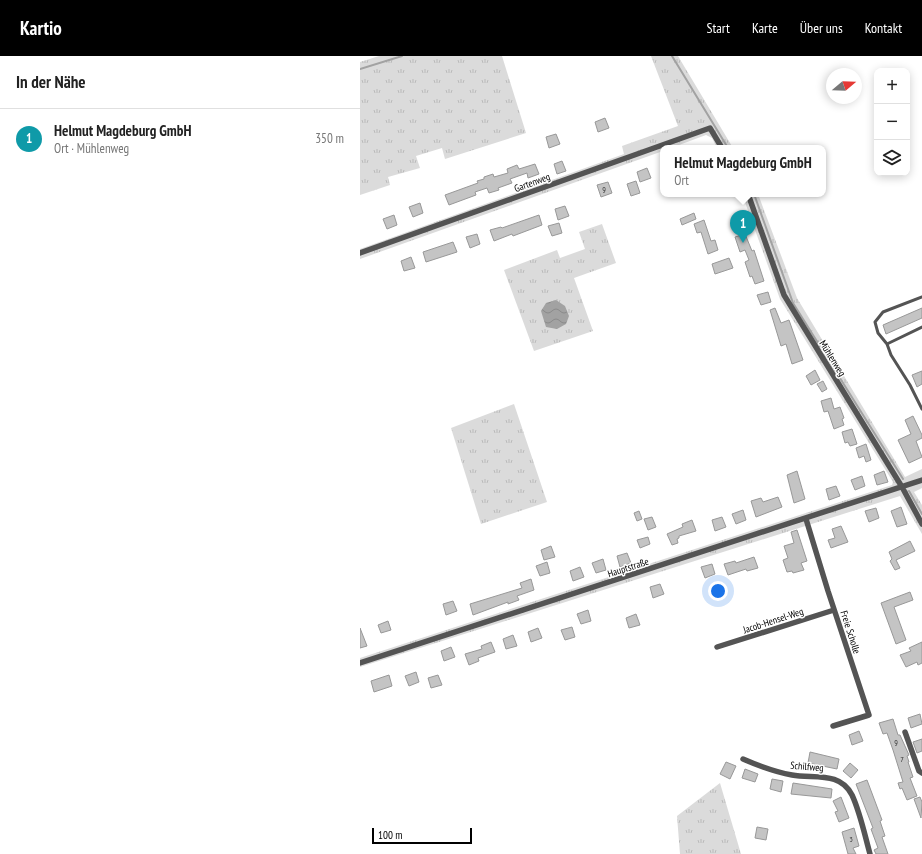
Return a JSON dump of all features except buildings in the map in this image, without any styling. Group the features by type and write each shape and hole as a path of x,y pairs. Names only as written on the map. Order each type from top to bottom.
{"street":[{"name":"Gartenweg","path":"662,145 710,128 720,145"},
{"name":"Gartenweg","path":"360,253 660,146"},
{"name":"Mühlenweg","path":"749,197 784,295 902,488 922,524"},
{"name":"Hauptstraße","path":"360,663 902,488 922,480"},
{"name":"Freie Scholle","path":"806,519 869,715 833,726"},
{"name":"Jacob-Hensel-Weg","path":"717,647 834,610"},
{"path":"906,732 919,771 922,773"},
{"name":"Schilfweg","path":"743,759 766,769 794,775 828,777 843,784 852,795 870,854"},
{"path":"916,761 922,759"}],"lane":[{"path":"922,297 883,312 874,322 878,333 887,344 891,355 910,384 922,409"},
{"path":"887,344 922,327"}],"green space":[{"path":"379,56 502,56 526,133 445,159 442,148 416,156 420,168 388,177 390,185 360,195 360,62"},
{"path":"651,56 678,56 731,145 716,145 712,138 706,135 679,145 660,145 660,152 360,259 360,249 624,154 622,146 678,126"},
{"path":"743,197 759,197 797,298 905,477 922,469 922,488 914,492 922,505 922,534 900,496 360,667 360,658 892,485 893,482 780,299"},
{"path":"602,224 616,263 574,278 593,331 534,351 504,270 557,250 560,258 585,249 579,232"},
{"path":"514,404 547,502 481,524 451,428"},
{"path":"720,783 741,854 680,854 677,816"}],"water":[{"path":"556,300 565,306 569,316 566,324 557,329 546,327 541,311 546,303"}],"waterway":[{"path":"360,69 402,56"},
{"path":"672,56 726,145"},
{"path":"755,197 793,303 903,479"},
{"path":"909,491 922,514"}],"place":[{"name":"Helmut Magdeburg GmbH","path":"743,243"}]}
